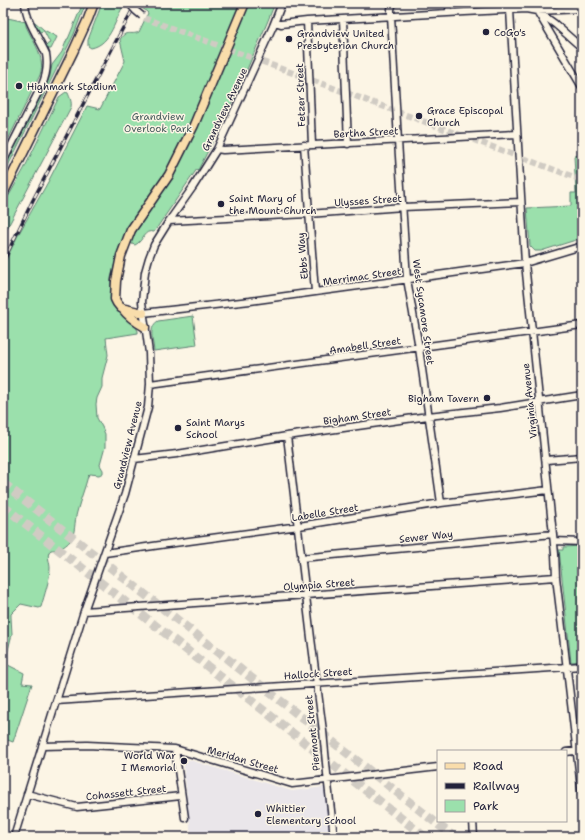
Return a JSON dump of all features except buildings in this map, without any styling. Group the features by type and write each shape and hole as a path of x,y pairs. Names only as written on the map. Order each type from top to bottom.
{"main road":[{"path":"3,194 73,52 94,3"},
{"path":"145,327 126,313 115,299 116,281 121,256 131,230 169,175 194,125 245,3"},
{"path":"121,308 143,313"}],"street":[{"path":"3,162 47,71 46,54 29,19 25,3"},
{"path":"130,3 143,17"},
{"name":"Grandview Avenue","path":"14,837 84,611 125,494 148,407 150,384 149,353 142,302 145,272 149,258 154,245 193,188 217,149 275,22 282,3"},
{"name":"West Sycamore Street","path":"393,3 391,16 407,279 419,348 441,503"},
{"path":"448,13 451,3"},
{"path":"529,3 582,48"},
{"path":"275,22 281,24 307,21 448,13 510,6 537,11 582,9"},
{"name":"Virginia Avenue","path":"510,6 525,263 546,460 556,576 566,667 579,750 582,796"},
{"path":"537,11 582,87"},
{"path":"343,19 348,144"},
{"name":"Fetzer Street","path":"307,21 312,145"},
{"name":"Bertha Street","path":"217,149 348,144 517,134"},
{"name":"Ebbs Way","path":"304,146 315,292"},
{"name":"Ulysses Street","path":"169,221 521,202"},
{"name":"Merrimac Street","path":"143,313 243,302 525,263 582,246"},
{"name":"Amabell Street","path":"150,384 419,348 582,324"},
{"name":"Bigham Street","path":"134,459 177,454 287,436 428,416 500,408 582,395"},
{"name":"Piermont Street","path":"287,436 299,526 334,837"},
{"path":"546,460 582,457"},
{"name":"Labelle Street","path":"104,553 299,526 441,503 548,490"},
{"name":"Sewer Way","path":"302,558 553,534"},
{"path":"554,541 582,542"},
{"name":"Olympia Street","path":"84,611 556,576"},
{"name":"Hallock Street","path":"56,701 582,666"},
{"name":"Meridan Street","path":"42,746 87,745 174,749 292,784 437,767"},
{"path":"174,749 184,818"},
{"path":"567,752 579,750"},
{"name":"Cohassett Street","path":"27,794 77,808 181,796"},
{"path":"473,822 474,837"},
{"path":"575,837 582,836"}],"shaded area":[{"name":"Whittier Elementary School","path":"183,758 292,791 324,787 331,837 191,837"}],"green space":[{"path":"83,3 86,3 74,34 3,176 3,170 46,86 52,65 62,52"},
{"path":"102,3 125,3 108,36 98,46 91,48 88,46 88,40"},
{"name":"Grandview Overlook Park","path":"139,3 275,3 235,97 198,170 197,169 154,232 148,232 135,245 132,244 131,241 138,227 129,225 119,248 111,278 111,301 116,309 136,327 138,333 106,338 108,355 102,378 102,387 96,404 97,418 105,434 105,447 100,465 103,473 99,475 90,474 88,476 70,541 60,549 51,550 49,552 50,572 41,607 39,608 21,604 11,614 12,634 5,662 6,664 24,673 22,683 32,684 13,742 5,739 3,746 3,266 87,106 100,109 125,61 120,40 126,34 139,32 148,13 139,5"},
{"name":"Highmark Stadium","path":"3,17 26,22 26,26 40,56 41,68 40,75 3,150"},
{"path":"34,22 44,30 57,37 51,49 48,49 46,45 50,43 44,31 40,32"},
{"path":"66,92 70,98 71,107 3,236 3,206 24,169 59,97"},
{"path":"582,155 582,238 541,251 535,251 530,246 527,208 571,206 571,193 576,193 574,156"},
{"path":"193,316 197,345 154,351 152,330 158,321"},
{"path":"582,546 582,661 571,662 559,550 563,550 563,547"}],"tunnel":[{"path":"144,18 582,180"},
{"path":"3,483 454,837"},
{"path":"3,506 425,837"}],"railway":[{"path":"3,262 33,200 136,3"}],"place":[{"name":"CoGo's","path":"486,32"},
{"name":"Grandview United Presbyterian Church","path":"289,39"},
{"name":"Highmark Stadium","path":"19,86"},
{"name":"Grace Episcopal Church","path":"419,116"},
{"name":"Saint Mary of the Mount Church","path":"221,204"},
{"name":"Bigham Tavern","path":"487,398"},
{"name":"Saint Marys School","path":"178,428"},
{"name":"World War I Memorial","path":"184,761"},
{"name":"Whittier Elementary School","path":"258,814"}]}
